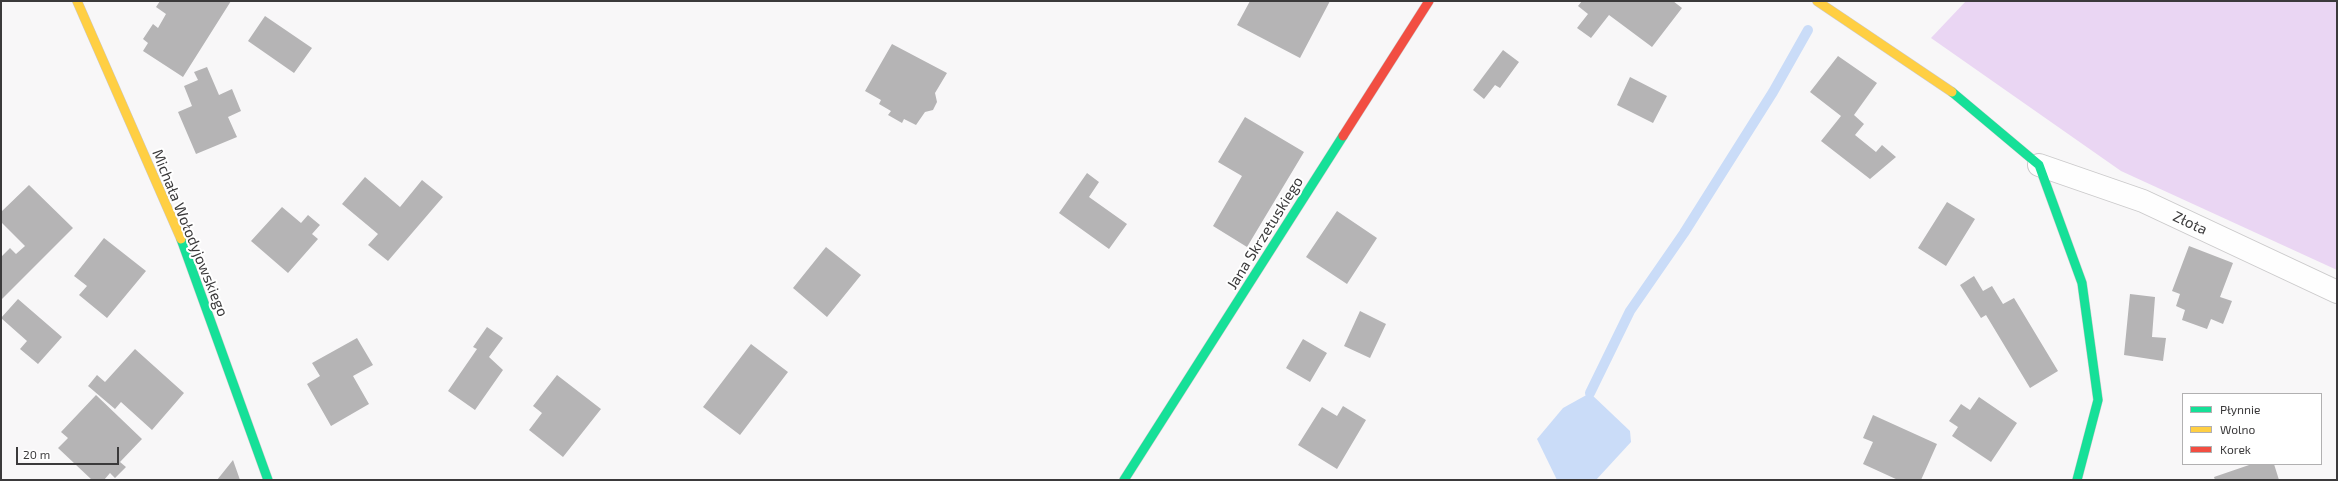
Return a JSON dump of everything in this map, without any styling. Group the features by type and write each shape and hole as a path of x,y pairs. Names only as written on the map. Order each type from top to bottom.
{"street":[{"name":"Jana Skrzetuskiego","path":"1124,480 1429,1"},
{"path":"1817,1 1951,91 2039,165 2082,283 2098,400 2077,480"},
{"name":"Michała Wołodyjowskiego","path":"80,2 181,239 268,480"},
{"name":"Złota","path":"2039,165 2143,201 2337,292"}],"shaded area":[{"path":"1966,1 2337,1 2337,270 2121,171 1931,38"}],"water":[{"path":"1590,393 1630,431 1631,442 1596,480 1557,480 1537,439 1563,408"}],"building":[{"path":"160,1 231,1 183,77 143,51 148,43 143,39 153,24 158,28 166,14 156,7"},
{"path":"1250,1 1330,1 1300,58 1237,25"},
{"path":"1582,1 1673,1 1682,8 1652,47 1609,15 1591,38 1577,28 1588,14 1578,6"},
{"path":"265,16 312,48 294,73 248,41"},
{"path":"892,44 947,73 935,93 937,102 933,110 925,112 916,125 904,119 902,123 888,115 891,111 879,104 881,100 865,91"},
{"path":"1503,50 1519,62 1500,88 1495,85 1484,99 1473,90"},
{"path":"1838,56 1877,83 1854,115 1864,124 1855,135 1876,152 1882,145 1896,157 1870,179 1821,141 1841,116 1810,92"},
{"path":"207,67 219,95 232,89 241,111 228,117 237,137 196,154 178,112 192,106 184,86 198,80 194,72"},
{"path":"1630,77 1667,96 1653,123 1617,105"},
{"path":"1245,117 1304,152 1247,247 1213,226 1242,176 1218,162"},
{"path":"1087,173 1099,182 1089,197 1127,224 1109,249 1059,213"},
{"path":"365,177 400,207 422,180 443,197 388,261 368,245 378,234 342,204"},
{"path":"29,185 73,228 1,300 1,257 10,248 16,254 25,246 1,222 1,212"},
{"path":"1947,202 1975,219 1946,266 1918,248"},
{"path":"282,207 301,223 308,215 320,225 312,234 318,239 288,273 251,241"},
{"path":"1337,211 1377,238 1347,284 1306,257"},
{"path":"104,238 146,271 107,318 79,295 87,286 74,276"},
{"path":"2189,246 2233,263 2220,297 2232,301 2223,324 2211,319 2207,329 2182,320 2185,310 2176,306 2180,294 2172,291"},
{"path":"826,247 861,275 827,317 793,288"},
{"path":"1974,276 1983,291 1992,286 2003,304 2014,298 2058,371 2030,388 1986,315 1981,318 1960,285"},
{"path":"2130,294 2155,297 2152,337 2166,338 2163,361 2124,355"},
{"path":"18,299 62,337 38,364 20,349 27,341 1,318"},
{"path":"1360,311 1386,324 1370,358 1344,346"},
{"path":"487,327 503,338 489,357 503,370 475,410 448,391 477,349 473,347"},
{"path":"357,338 373,365 353,376 369,404 331,426 307,384 320,376 312,363"},
{"path":"1303,339 1327,353 1310,382 1286,368"},
{"path":"751,344 788,372 740,435 703,407"},
{"path":"135,349 184,393 152,430 121,402 115,409 88,386 97,375 105,382"},
{"path":"557,375 601,409 563,457 529,430 542,413 533,406"},
{"path":"96,395 142,439 120,462 126,467 115,478 110,473 104,480 92,480 58,448 68,438 61,432"},
{"path":"1979,397 2017,423 1991,462 1952,436 1958,427 1949,421 1961,404 1970,410"},
{"path":"1343,406 1366,420 1337,469 1298,445 1322,407 1337,416"},
{"path":"1873,415 1937,444 1921,480 1898,480 1863,464 1873,442 1863,438"},
{"path":"233,460 240,480 217,480"},
{"path":"2249,465 2274,465 2279,480 2215,480 2214,477"}],"waterway":[{"path":"1590,393 1630,311 1684,233 1773,92 1808,30"}],"traffic: fast":[{"path":"1952,92 2039,165 2082,283 2098,400 2077,480"},
{"path":"1124,480 1343,136"},
{"path":"181,239 268,480"}],"traffic: slow":[{"path":"77,1 181,239"},
{"path":"1817,1 1952,92"}],"traffic: jam":[{"path":"1343,136 1429,1"}]}
